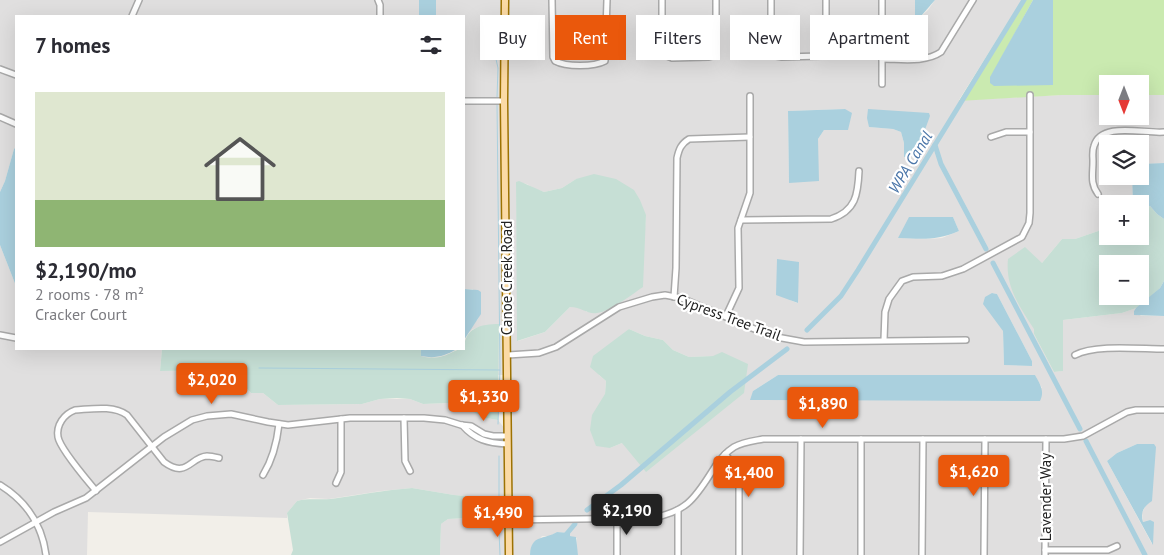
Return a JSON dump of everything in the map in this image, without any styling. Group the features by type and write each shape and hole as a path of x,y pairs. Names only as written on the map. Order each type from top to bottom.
{"main road":[{"name":"Canoe Creek Road","path":"505,0 506,355 510,555"}],"street":[{"path":"132,15 139,0"},
{"path":"378,0 380,15"},
{"path":"552,0 553,57 554,61 562,65 599,64 606,61 607,0"},
{"path":"662,0 662,50 667,56 672,58 712,56 716,49 716,0"},
{"path":"771,0 771,46 776,56 782,57 822,56 826,46 826,0"},
{"path":"882,0 882,15"},
{"path":"928,58 941,52 973,0"},
{"path":"882,60 882,84"},
{"path":"0,69 15,75"},
{"path":"884,340 885,312 889,299 902,281 913,276 942,276 963,269 1022,237 1029,223 1030,213 1030,95"},
{"path":"726,316 739,288 738,228 750,193 750,96"},
{"path":"465,101 504,101"},
{"path":"0,117 15,124"},
{"path":"1098,194 1092,186 1093,147 1098,138 1106,132 1116,131 1164,132"},
{"path":"992,137 1006,132 1030,132"},
{"path":"674,296 677,158 679,148 684,142 689,140 750,137"},
{"path":"741,220 831,219 839,217 847,211 858,194 859,171"},
{"name":"Cypress Tree Trail","path":"506,355 539,353 556,347 619,307 665,295 681,298 771,336 804,342 966,340"},
{"path":"0,335 15,338"},
{"path":"1075,355 1094,349 1164,349"},
{"path":"96,491 59,442 57,430 61,420 70,412 82,409 120,410 127,415 169,466 177,468 189,466 207,456 219,458"},
{"path":"508,520 652,518 668,515 690,504 716,464 725,454 734,447 763,439 1064,439 1083,436 1128,412 1136,410 1164,410"},
{"path":"0,542 86,498 180,426 207,416 231,414 288,425 341,419 404,418 445,420 472,426 484,434 507,436"},
{"path":"404,418 405,461 410,471"},
{"path":"336,484 341,472 341,419"},
{"path":"264,475 277,444 279,424"},
{"path":"461,425 468,432 483,441 507,444"},
{"path":"800,555 801,439"},
{"path":"861,439 861,555"},
{"path":"922,555 923,439"},
{"path":"984,555 985,439"},
{"name":"Lavender Way","path":"1045,552 1046,439"},
{"path":"725,454 738,471 739,555"},
{"path":"0,486 22,502 36,522 46,555"},
{"path":"678,510 678,555"},
{"path":"617,518 617,555"},
{"path":"1045,552 1108,550 1117,546"}],"shaded area":[{"path":"0,0 419,0 419,15 15,15 15,121 0,114"},
{"path":"436,0 502,0 502,15 480,15 480,60 502,60 502,98 465,98 465,15 436,15"},
{"path":"507,0 915,0 915,15 810,15 810,60 928,60 928,15 923,15 935,0 1022,0 959,100 1099,95 1099,125 1149,125 1149,95 1164,95 1164,163 1149,164 1149,135 1099,135 1099,185 1132,185 1133,195 1099,195 1099,231 1075,239 1062,239 1042,263 1034,334 1054,372 1062,371 1063,320 1122,313 1136,308 1134,311 1141,316 1164,316 1164,555 578,555 577,538 570,536 570,533 557,532 550,536 542,536 530,552 530,555 512,555 507,60 545,60 545,15 507,15","holes":["845,109 834,129 824,130 789,183 788,111","930,116 904,156 904,143 901,132 893,129 869,127","576,179 646,215 645,228 587,312 581,307 570,307 545,332 518,341 516,182 527,184 544,192 562,188","953,217 959,231 942,238 898,238","798,262 798,303 790,300","992,293 997,294 1032,361 1032,366 1004,365 1003,331","629,329 645,336 663,340 673,350 689,357 713,356 622,443 610,448 605,394 606,381 599,375","778,375 1035,375 1042,388 753,391","1137,444 1154,444 1146,505 1142,513 1143,522 1150,520 1152,544 1107,461 1117,453"]},
{"path":"465,103 502,104 504,375 498,375 499,324 473,329 469,332 478,319 481,307 473,289 465,289"},
{"path":"0,120 15,127 15,148 0,192"},
{"path":"0,245 15,283 15,350 162,350 160,371 229,370 251,393 263,393 278,405 362,404 380,399 410,399 423,404 448,403 460,406 487,418 498,420 505,429 507,555 440,555 441,524 448,519 487,517 478,497 412,488 329,499 310,498 297,501 287,513 287,518 88,512 87,555 0,555"}],"green space":[{"path":"1022,0 1033,0 991,77 1053,5 1053,0 1164,0 1164,95 1149,95 1149,75 1099,75 1099,95 1062,95 959,101"},
{"path":"594,174 616,179 634,190 640,200 646,215 643,287 603,312 591,313 570,307 545,332 517,341 516,182 519,181 544,192 562,188 576,179"},
{"path":"1150,206 1164,219 1164,281 1160,288 1149,298 1149,255 1099,255 1099,305 1141,305 1122,313 1063,320 1063,371 1054,372 1034,334 1034,329 1011,288 1008,259 1025,247 1042,263 1062,239 1075,239 1099,231 1099,245 1149,245"},
{"path":"499,324 498,420 486,418 460,406 448,403 423,404 410,399 397,398 380,399 362,404 278,405 263,393 251,393 229,370 160,371 162,350 421,350 421,356 438,357 458,350 465,350 465,342 470,332 486,325"},
{"path":"629,329 645,336 663,340 673,350 689,357 713,356 722,352 748,364 744,393 646,472 622,443 610,448 596,446 590,430 592,415 605,394 606,381 590,367 593,356"},
{"path":"412,488 478,497 494,507 487,517 448,519 441,524 440,555 291,555 293,550 287,513 297,501 331,499"}],"water":[{"path":"419,0 436,0 436,15 419,15"},
{"path":"915,0 935,0 922,15 915,15"},
{"path":"1033,0 1053,0 1053,85 994,86 990,83 990,77"},
{"path":"845,109 852,113 848,130 824,130 818,139 819,181 789,183 788,111"},
{"path":"868,109 929,113 930,116 923,135 908,156 904,157 904,143 901,132 893,129 869,127"},
{"path":"14,149 15,283 0,245 0,192"},
{"path":"1164,163 1164,219 1149,206 1149,195 1133,195 1132,185 1149,185 1149,164"},
{"path":"909,217 953,217 959,231 936,238 898,238"},
{"path":"777,259 799,262 798,303 776,295"},
{"path":"1164,281 1164,316 1134,315 1134,311 1140,305 1149,305 1149,297 1160,288"},
{"path":"465,289 481,292 481,314 465,338"},
{"path":"992,293 997,294 1032,361 1032,366 1004,365 1003,331 983,304 985,297"},
{"path":"421,350 455,350 435,357 421,356"},
{"path":"778,375 1035,375 1042,394 1040,401 750,400 753,391"},
{"path":"1137,444 1154,444 1156,447 1152,501 1142,512 1143,522 1150,520 1154,522 1153,545 1107,461 1117,453"},
{"path":"557,532 570,533 570,536 576,537 578,555 530,555 531,548 536,541"}],"waterway":[{"name":"WPA Canal","path":"807,330 841,296 1024,0"},
{"path":"496,60 498,68 497,98"},
{"path":"497,102 500,370"},
{"path":"935,145 941,164 986,249"},
{"path":"993,263 1080,429"},
{"name":"WPA Canal","path":"587,510 621,485 730,392 787,349"},
{"path":"259,368 500,370 498,424"},
{"path":"1086,441 1145,555"},
{"path":"499,456 499,509"},
{"name":"WPA Canal","path":"564,537 575,524"},
{"path":"499,531 500,555"}]}
